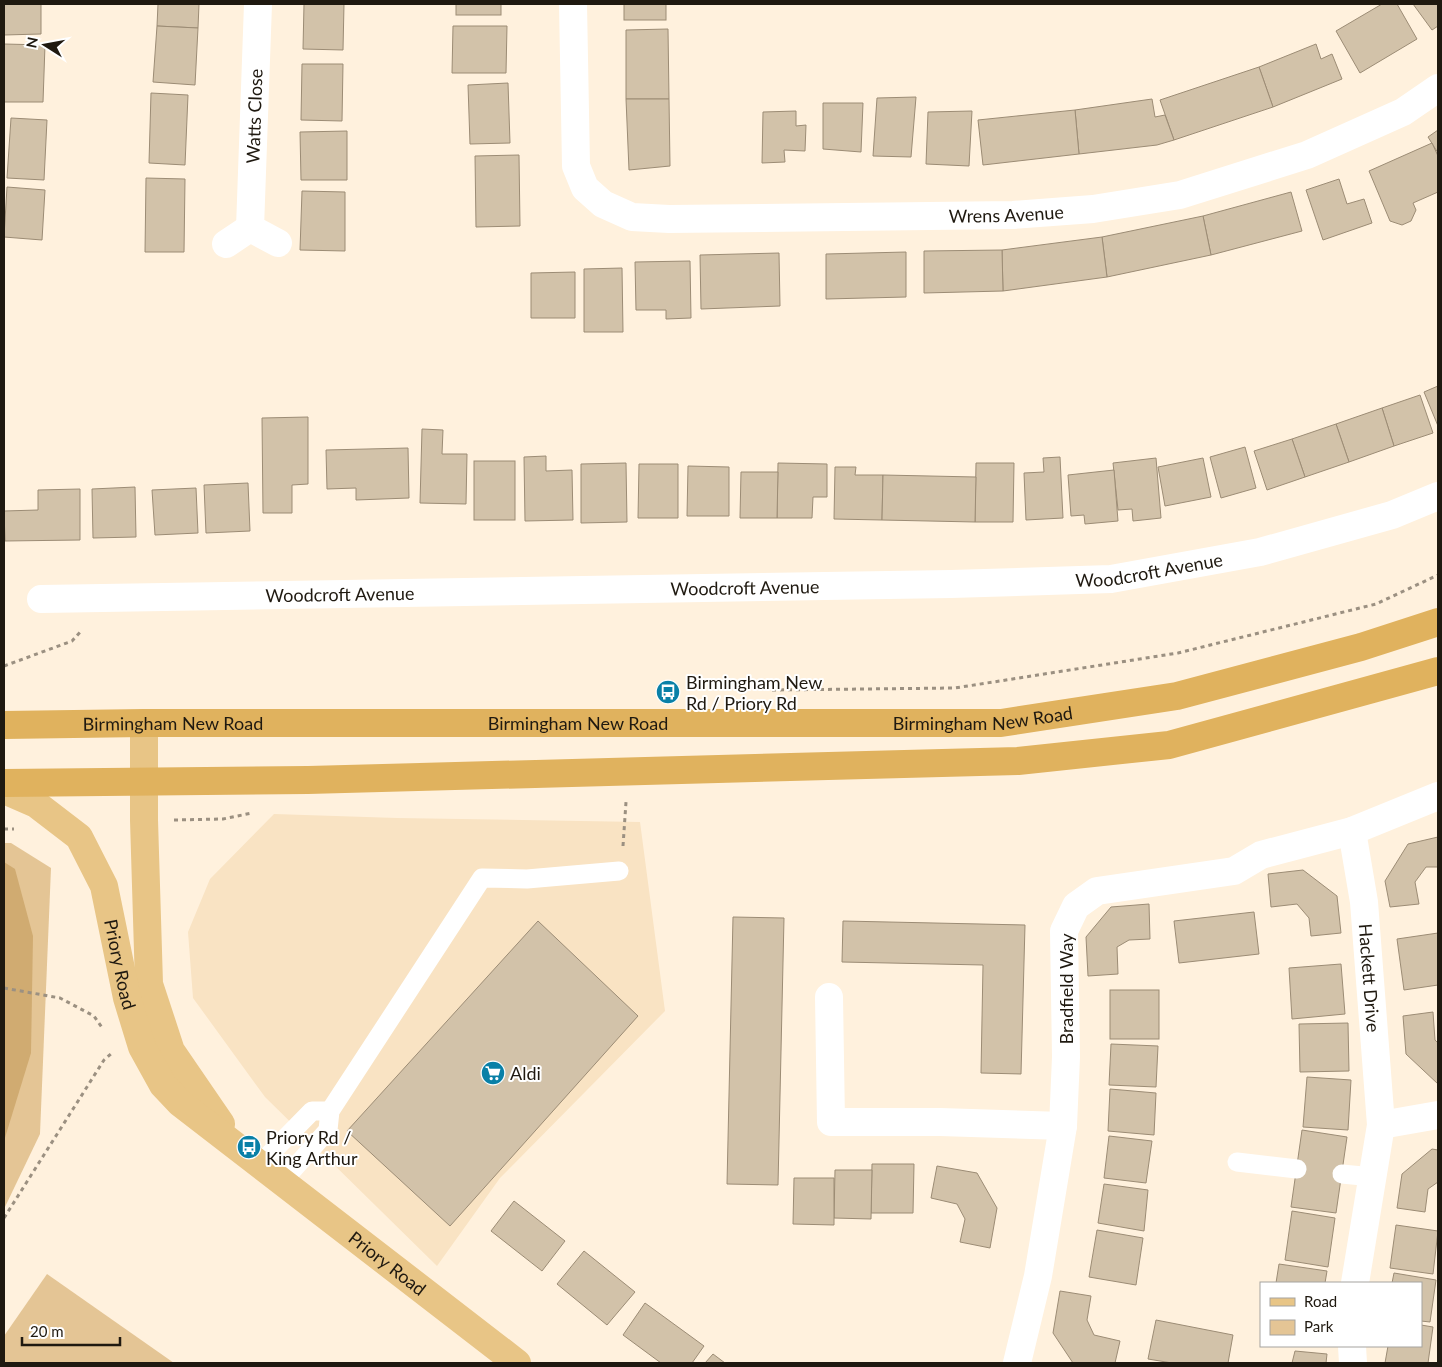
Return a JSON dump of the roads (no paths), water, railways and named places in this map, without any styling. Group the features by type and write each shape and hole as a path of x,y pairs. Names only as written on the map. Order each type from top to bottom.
{"highway":[{"name":"Birmingham New Road","path":"4,725 144,722 1001,723 1177,696 1361,647 1438,622"},
{"path":"4,783 308,780 1018,761 1169,745 1438,671"}],"main road":[{"name":"Priory Road","path":"144,722 143,781 149,984 171,1051 235,1145"},
{"name":"Priory Road","path":"4,790 36,804 79,837 104,886 127,998 142,1047 163,1085 180,1103 517,1363"}],"street":[{"name":"Watts Close","path":"250,228 258,4"},
{"name":"Wrens Avenue","path":"573,4 576,166 584,188 603,204 632,216 678,219 1014,215 1094,209 1180,195 1306,155 1402,112 1438,88"},
{"path":"226,244 250,228 278,243"},
{"name":"Woodcroft Avenue","path":"41,599 931,584 1111,579 1260,552 1392,515 1438,496"},
{"name":"Bradfield Way","path":"1017,1363 1038,1276 1062,1126 1066,1057 1064,931 1076,906 1097,891 1234,871 1261,855 1352,831 1438,796"},
{"name":"Hackett Drive","path":"1352,831 1364,902 1381,1125 1356,1282"},
{"path":"830,997 831,1122 940,1122 1062,1126"},
{"path":"1381,1125 1438,1115"},
{"path":"1352,1347 1353,1363"}],"lane":[{"path":"282,1182 328,1130 330,1111 482,878 528,879 619,872"},
{"path":"260,1164 312,1111 330,1111"},
{"path":"1236,1162 1297,1169"},
{"path":"1342,1174 1372,1177"}],"place":[{"name":"Birmingham New Rd / Priory Rd","path":"668,692"},
{"name":"Aldi","path":"493,1073"},
{"name":"Priory Rd / King Arthur","path":"249,1147"}]}
